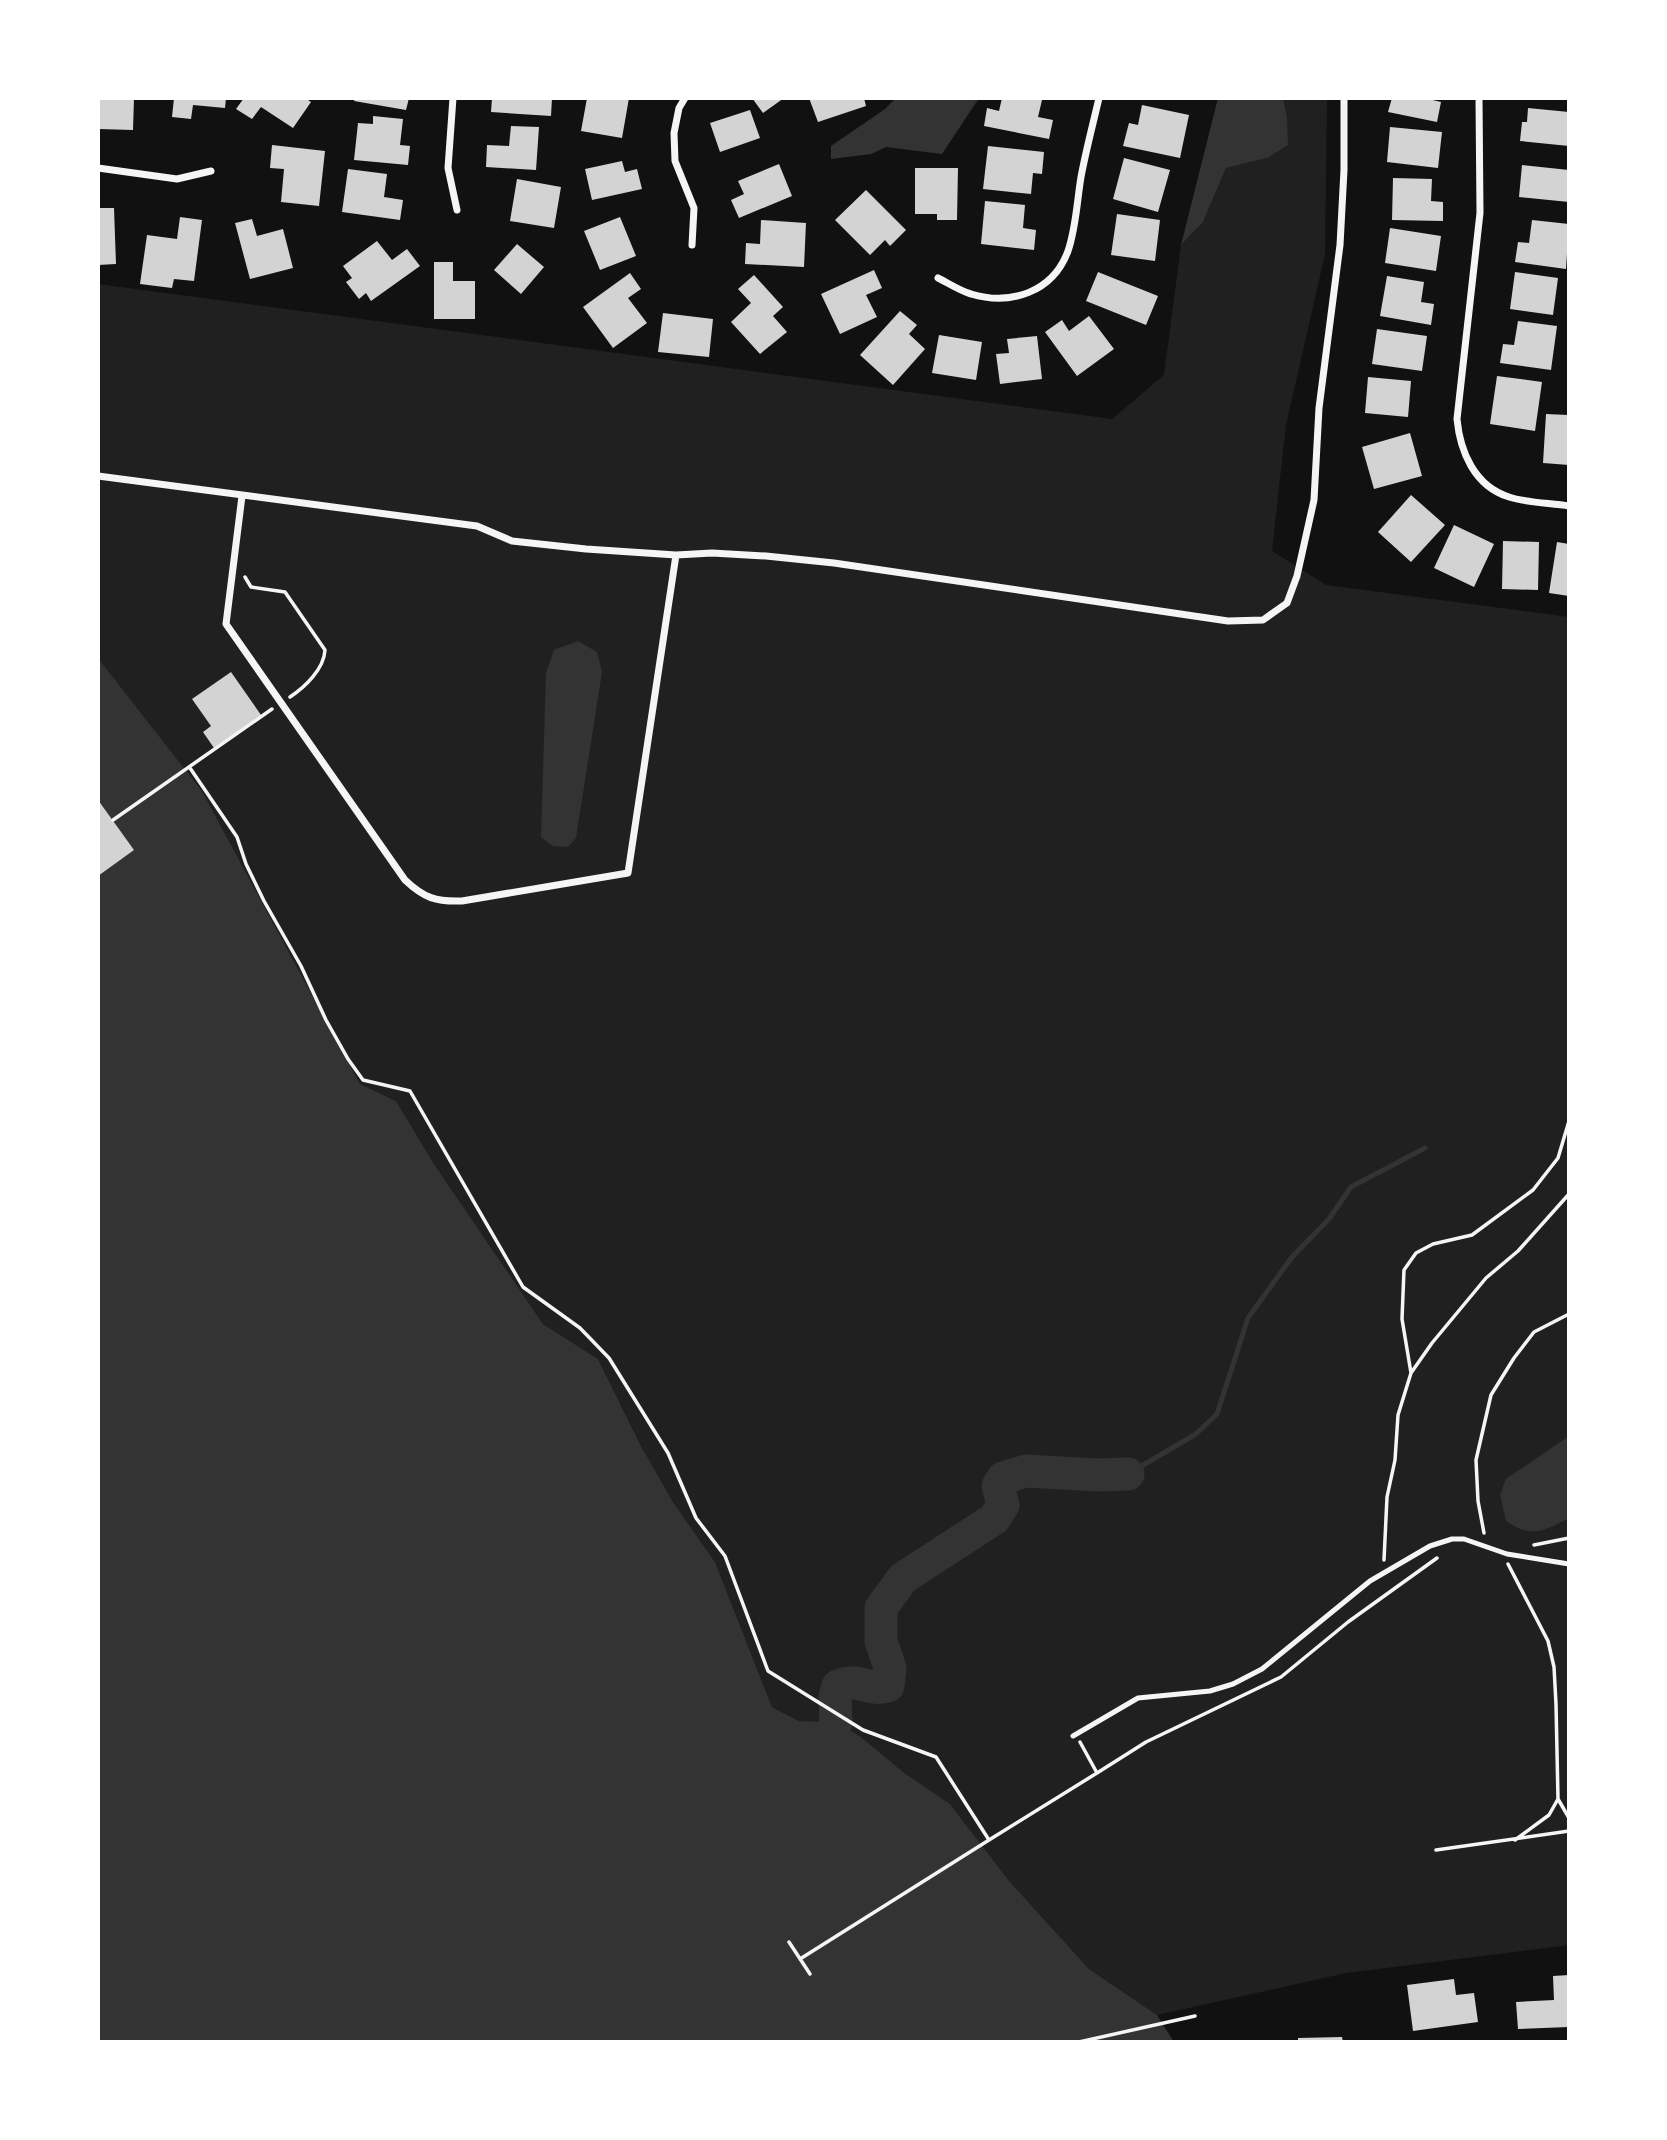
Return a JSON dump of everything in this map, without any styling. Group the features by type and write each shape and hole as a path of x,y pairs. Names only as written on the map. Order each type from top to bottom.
{"street":[{"path":"453,98 448,168 457,210"},
{"path":"685,98 679,108 674,133 675,161 694,208 692,245"},
{"path":"937,278 968,294 994,300 1030,293 1049,281 1062,264 1069,248 1099,98"},
{"path":"98,476 477,526 512,541 676,555 712,553 766,556 1228,621 1263,620 1287,603 1297,576 1314,500 1319,408 1340,245 1344,98"},
{"path":"1479,98 1480,213 1457,419 1458,436 1464,456 1475,473 1492,489 1509,497 1569,506"},
{"path":"98,168 177,179 211,171"},
{"path":"242,496 226,624 405,880 420,895 443,902 628,873 676,555"}],"lane":[{"path":"1075,1735 1138,1698 1210,1691 1233,1684 1262,1669 1370,1581 1430,1546 1452,1539 1464,1539 1498,1551 1569,1564"}],"path":[{"path":"113,820 306,687 325,658 325,650 285,592 251,586 244,579 246,568"},
{"path":"190,768 237,837 246,864 264,901 301,966 348,1059 363,1080 410,1091 523,1287 580,1328 609,1358 668,1453 696,1518 725,1556 768,1671 863,1730 936,1757 989,1840"},
{"path":"1411,1373 1402,1319 1404,1270 1416,1253 1433,1244 1472,1235 1533,1190 1558,1158 1569,1121"},
{"path":"1388,1593 1384,1573 1387,1497 1395,1460 1398,1415 1411,1373 1432,1343 1486,1278 1518,1251 1569,1194"},
{"path":"1569,1314 1534,1332 1514,1358 1492,1395 1476,1460 1483,1531 1508,1564 1548,1642 1554,1667 1558,1799 1569,1818"},
{"path":"1531,1546 1569,1538"},
{"path":"800,1959 1146,1742 1281,1677 1348,1622 1436,1558 1446,1554"},
{"path":"1075,1735 1097,1773"},
{"path":"1515,1840 1549,1815 1558,1799"},
{"path":"1436,1850 1569,1831"},
{"path":"789,1942 810,1974"},
{"path":"1079,2042 1195,2017"}],"shaded area":[{"path":"896,98 979,98 942,154 886,147 871,154 831,159 831,146 885,109"},
{"path":"1218,98 1283,98 1288,145 1267,158 1226,168 1203,222 1181,245"},
{"path":"1283,98 1327,98 1325,254 1286,425 1272,551 1326,585 1569,617 1569,1945 1346,1973 1157,2015 1089,1969 1010,1882 950,1804 903,1772 861,1737 836,1722 799,1721 772,1707 715,1562 673,1502 641,1446 598,1359 543,1324 434,1164 396,1101 360,1084 202,791 98,658 98,284 1112,419 1164,375 1181,245 1203,222 1226,168 1267,158 1287,117"},
{"path":"578,641 597,652 602,672 576,838 568,847 553,846 541,837 546,673 554,650"},
{"path":"98,658 202,791 360,1084 396,1101 434,1164 543,1324 598,1359 641,1446 673,1502 715,1562 772,1707 799,1721 836,1722 861,1737 903,1772 950,1804 1010,1882 1089,1969 1157,2015 1174,2042 98,2042"},
{"path":"1569,1436 1569,1518 1537,1531 1523,1530 1506,1521 1500,1495 1506,1479"}],"building":[{"path":"98,98 134,98 133,130 98,129"},
{"path":"174,98 226,98 225,108 193,105 191,119 172,117"},
{"path":"244,98 305,98 311,102 293,128 261,107 252,119 236,109"},
{"path":"355,98 409,98 406,110 354,101"},
{"path":"492,98 552,98 551,116 491,112"},
{"path":"587,98 629,98 622,138 581,131"},
{"path":"752,98 784,98 763,113"},
{"path":"809,98 864,98 866,106 818,122"},
{"path":"1002,98 1042,100 1038,117 1053,120 1049,139 984,126 987,108 999,111"},
{"path":"1392,98 1424,98 1441,102 1437,122 1388,112"},
{"path":"1142,105 1189,115 1180,158 1123,146 1129,123 1138,125"},
{"path":"1528,108 1569,112 1569,146 1520,141 1522,122 1527,122"},
{"path":"750,110 760,138 720,152 710,123"},
{"path":"373,116 403,119 400,145 410,146 408,165 354,160 358,123 373,124"},
{"path":"511,126 539,127 536,170 486,167 487,145 509,146"},
{"path":"1390,127 1442,132 1438,168 1387,162"},
{"path":"272,145 325,151 319,206 281,202 284,169 270,168"},
{"path":"988,146 1044,152 1042,174 1033,173 1031,194 983,189"},
{"path":"1124,158 1170,170 1158,212 1113,199"},
{"path":"622,161 625,172 637,169 642,189 592,200 585,169"},
{"path":"779,164 792,196 739,218 731,200 744,194 738,181"},
{"path":"1522,165 1569,170 1569,202 1519,197"},
{"path":"915,168 958,168 957,220 937,220 937,214 915,214"},
{"path":"348,169 387,174 384,197 403,200 400,220 342,212"},
{"path":"1393,178 1432,179 1431,201 1443,202 1443,221 1392,220"},
{"path":"517,179 561,187 554,228 510,221"},
{"path":"866,190 906,230 890,246 885,240 870,255 835,220"},
{"path":"985,201 1025,205 1023,228 1036,230 1034,250 981,244"},
{"path":"98,208 114,208 116,264 98,265"},
{"path":"1117,214 1160,220 1155,261 1111,255"},
{"path":"180,217 202,220 194,281 174,279 172,288 140,284 147,235 177,239"},
{"path":"620,217 636,256 600,270 584,231"},
{"path":"252,219 257,236 283,229 293,268 250,279 235,223"},
{"path":"761,220 806,223 804,267 745,264 746,243 760,244"},
{"path":"1532,220 1569,224 1566,269 1515,262 1518,242 1529,243"},
{"path":"1390,228 1441,236 1436,271 1385,263"},
{"path":"377,241 392,260 407,249 420,266 371,301 366,293 359,299 346,282 352,278 343,266"},
{"path":"517,244 544,267 521,294 494,270"},
{"path":"434,262 453,262 453,281 475,281 475,319 434,319"},
{"path":"874,270 882,288 866,295 877,317 840,334 821,294"},
{"path":"1098,272 1158,296 1146,325 1086,301"},
{"path":"1515,272 1558,278 1553,315 1510,309"},
{"path":"630,273 641,289 628,298 647,323 613,348 583,307"},
{"path":"754,275 783,307 773,316 787,332 760,354 731,322 751,303 738,289"},
{"path":"1387,276 1424,282 1421,302 1434,304 1431,325 1380,316"},
{"path":"900,311 917,325 909,334 925,349 893,385 860,355"},
{"path":"663,313 713,319 709,357 658,352"},
{"path":"1089,316 1114,349 1077,376 1045,332 1062,320 1069,331"},
{"path":"1518,321 1557,326 1551,370 1500,363 1503,344 1514,345"},
{"path":"1377,329 1427,336 1422,371 1372,364"},
{"path":"939,335 982,342 976,380 932,373"},
{"path":"1037,336 1042,379 1000,384 996,354 1009,353 1007,339"},
{"path":"1497,376 1542,382 1535,431 1490,424"},
{"path":"1368,377 1411,381 1408,417 1365,413"},
{"path":"1546,414 1569,415 1569,465 1543,463"},
{"path":"1410,433 1422,476 1374,489 1362,447"},
{"path":"1411,495 1445,525 1411,562 1378,532"},
{"path":"1454,525 1494,544 1474,587 1434,568"},
{"path":"1503,541 1539,542 1538,590 1502,589"},
{"path":"1557,542 1569,544 1569,596 1549,593"},
{"path":"231,672 261,715 214,748 203,732 211,726 192,699"},
{"path":"98,800 134,850 98,876"},
{"path":"1569,1975 1569,2027 1518,2029 1516,2002 1554,2000 1553,1976"},
{"path":"1454,1979 1456,1995 1474,1993 1478,2022 1413,2031 1407,1985"},
{"path":"1342,2037 1343,2042 1298,2042 1298,2038"}],"waterway":[{"path":"1128,1474 1196,1434 1217,1414 1248,1318 1292,1257 1329,1219 1351,1187 1425,1148"},
{"path":"806,1748 830,1740 836,1722 835,1697 838,1686 853,1683 875,1687 888,1686 890,1668 881,1641 881,1608 903,1578 994,1519 1003,1505 998,1486 1003,1478 1026,1471 1128,1474"}]}
